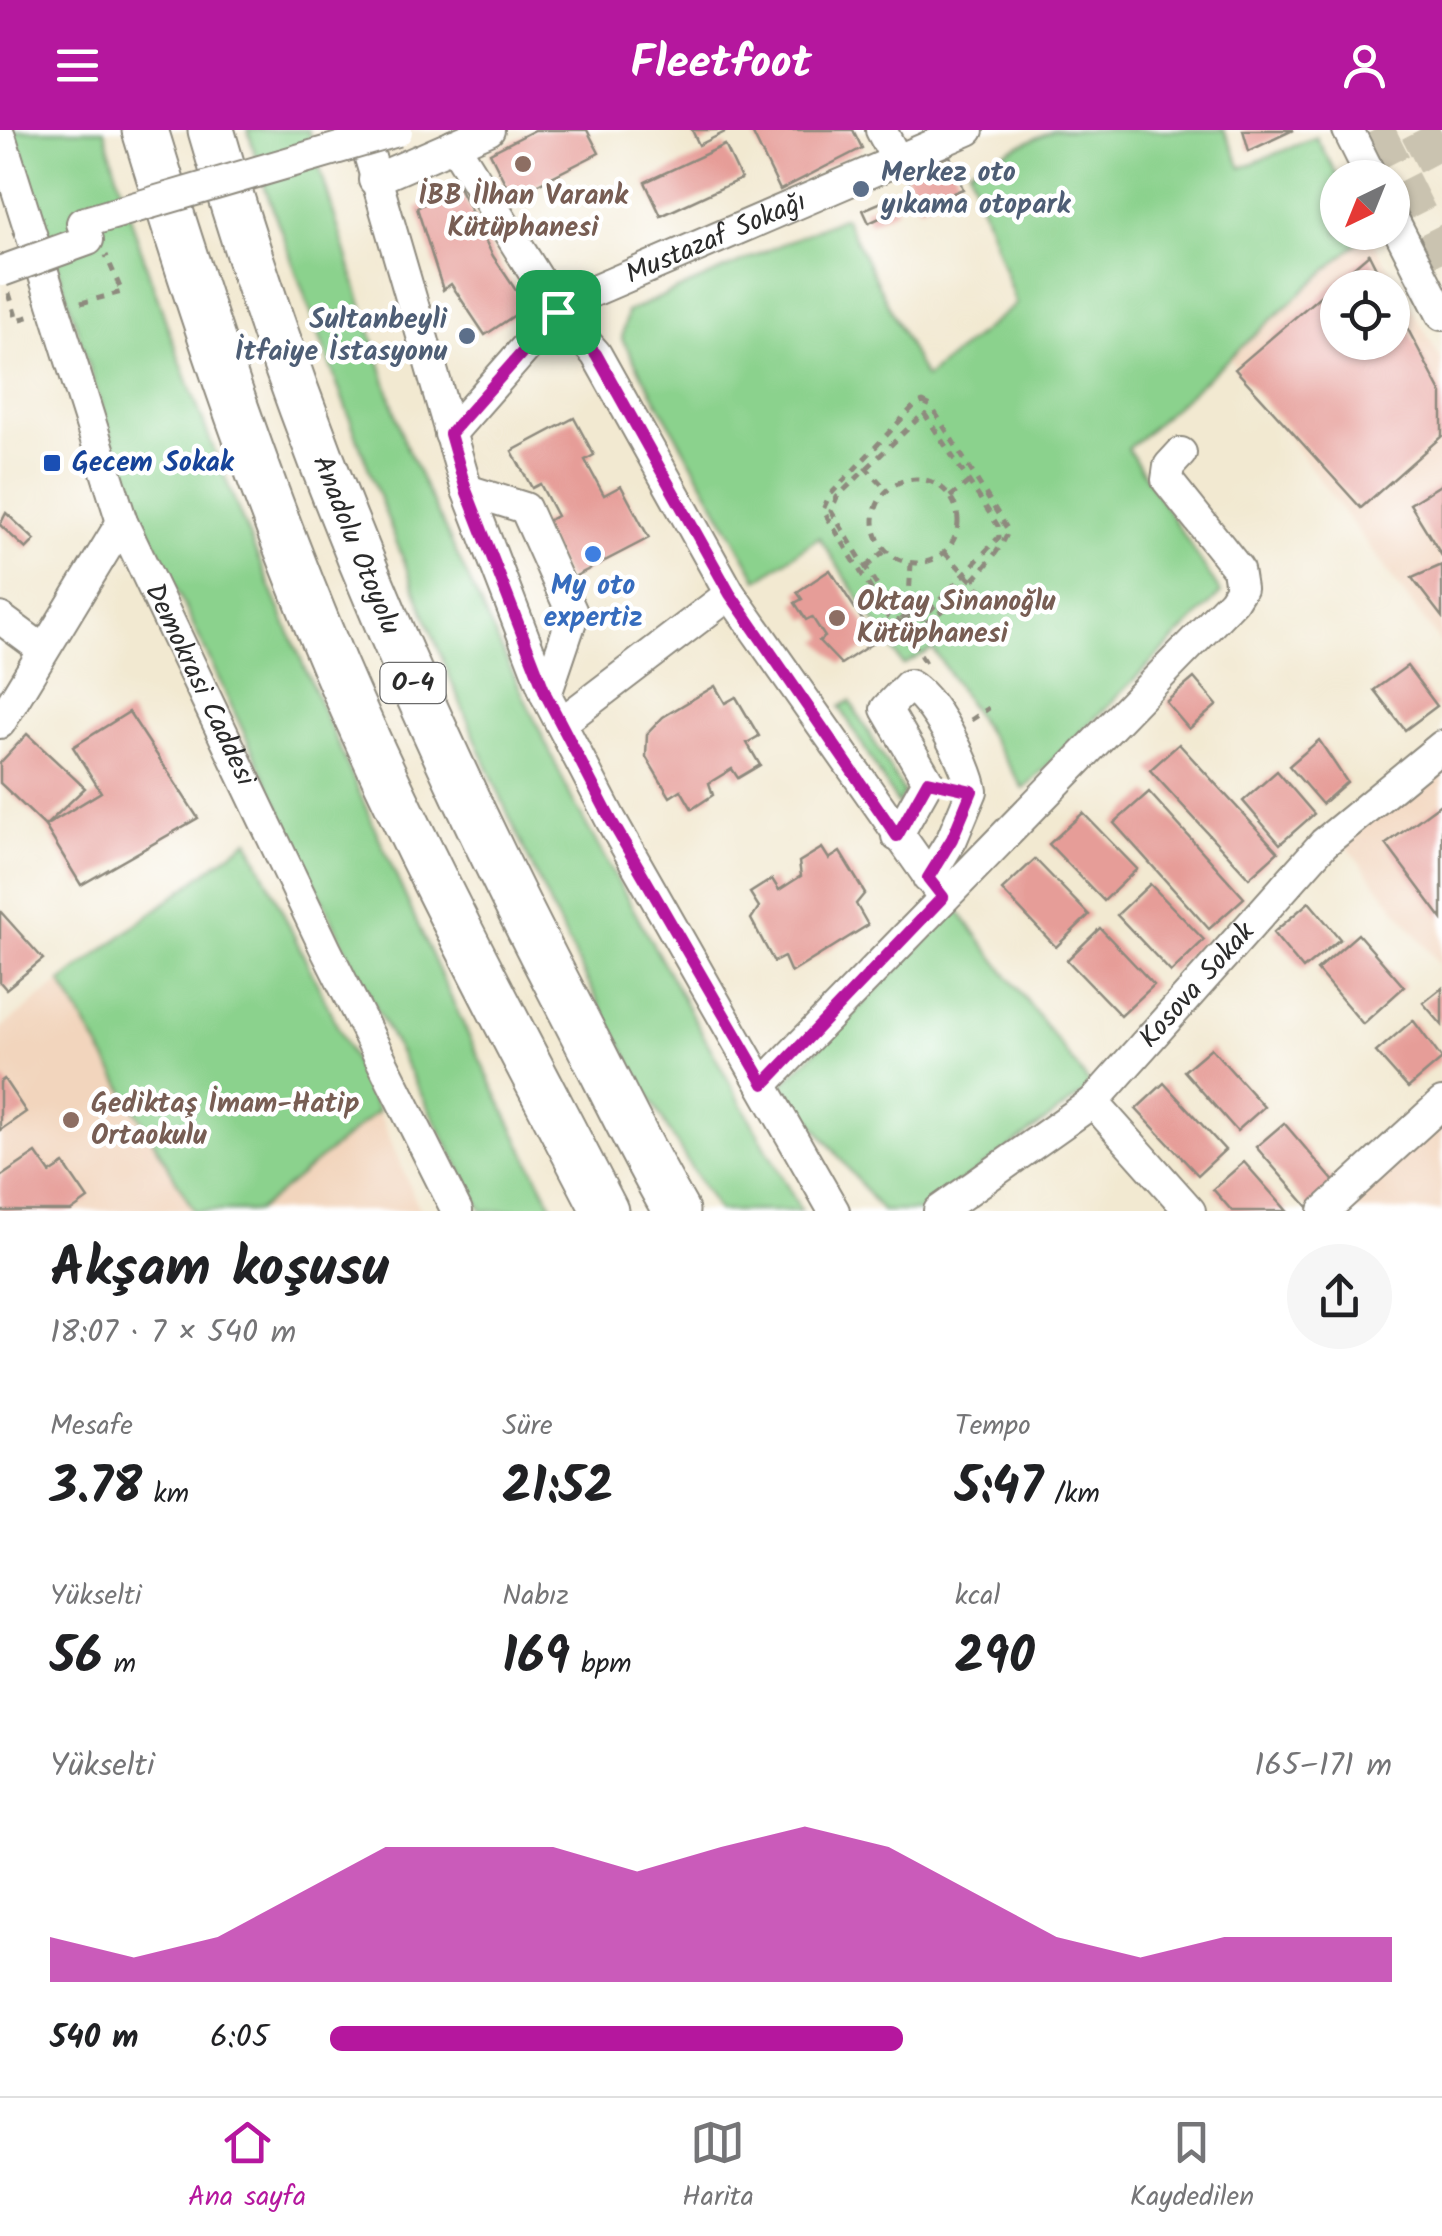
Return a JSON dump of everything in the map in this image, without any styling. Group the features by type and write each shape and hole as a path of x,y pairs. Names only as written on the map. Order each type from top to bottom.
{"highway":[{"name":"O-4","path":"145,130 252,451 334,666 425,864 605,1211"},
{"name":"Anadolu Otoyolu","path":"210,130 306,413 393,641 527,925 675,1209"},
{"path":"425,864 580,1211"}],"street":[{"path":"362,130 466,490 546,695 611,820 834,1211"},
{"path":"374,180 489,130"},
{"path":"880,130 897,160"},
{"name":"Mustazaf Sokağı","path":"450,434 558,312 575,300 968,130"},
{"path":"1348,130 1363,160"},
{"path":"2,271 88,240 82,223 397,132"},
{"path":"454,145 558,312 596,354 730,594 936,888"},
{"name":"Demokrasi Caddesi","path":"2,148 122,522 326,950 457,1211"},
{"path":"1409,250 1442,314"},
{"path":"764,1084 936,888 1150,689 1233,601 1242,582 1238,569 1168,484 1166,472 1181,453"},
{"path":"466,490 525,508 573,614 546,695"},
{"path":"0,723 42,648 122,522"},
{"path":"561,723 730,594"},
{"path":"0,618 42,648"},
{"path":"936,888 972,791 956,748 924,695 910,685 886,709 928,781 972,791"},
{"name":"Kosova Sokak","path":"940,1211 1093,1102 1324,842 1442,746"},
{"path":"897,836 928,781"},
{"path":"1093,1102 1190,1211"},
{"path":"1324,1211 1442,1103"}],"path":[{"path":"85,302 122,292 92,220"},
{"path":"924,402 931,406 972,479 1008,536 928,624 888,616 862,569 826,518 823,506 914,406 924,402"},
{"path":"863,465 924,413 972,479"},
{"path":"863,465 887,490"},
{"path":"912,478 926,480 950,497 958,520 956,534 944,552 926,562 911,562 886,551 878,541 874,514 887,490 912,478"},
{"path":"950,497 972,479"},
{"path":"862,569 886,551"},
{"path":"944,552 982,591"},
{"path":"910,685 903,674 924,661 907,622 911,562"}],"shaded area":[{"path":"1349,250 1378,250 1389,270 1327,270"},
{"path":"1320,277 1320,360 1410,360 1410,306 1442,361 1442,645 1230,359"},
{"path":"1442,738 1442,968 1346,845"},
{"name":"Gediktaş İmam-Hatip Ortaokulu","path":"61,982 194,1211 0,1211 0,1029"},
{"path":"1442,1081 1442,1211 1307,1211"},
{"path":"378,1111 420,1211 257,1211"}],"green space":[{"path":"14,130 104,130 178,356 266,578 438,969 555,1211 482,1211 347,952 123,475"},
{"path":"248,130 308,130 405,444 572,799 801,1211 718,1211 645,1090 579,965 519,838 410,577 262,179"},
{"path":"1053,130 1224,130 1241,168 1316,137 1329,160 1320,160 1320,250 1349,250 1327,270 1320,270 1320,276 1128,449 1221,593 1024,789 933,649 903,665 819,537 758,580 622,339 627,312 844,217 925,378 1016,304 969,169"},
{"path":"850,701 904,793 898,805 840,707"},
{"path":"248,840 378,1111 257,1211 194,1211 61,982"},
{"path":"957,909 1092,1087 922,1211 882,1211 782,1085"}],"building":[{"path":"535,130 587,130 599,153 512,197 490,153"},
{"path":"692,130 729,130 699,145"},
{"path":"853,130 862,148 780,190 752,132"},
{"path":"1243,130 1293,130 1249,151"},
{"path":"725,145 741,179 661,216 645,182"},
{"path":"950,156 963,189 919,207 905,173"},
{"path":"458,185 493,256 527,307 485,335 451,284 443,290 417,208"},
{"path":"891,198 897,210 869,223 863,210"},
{"path":"1369,254 1377,270 1350,270"},
{"path":"1320,296 1320,360 1410,360 1410,333 1442,394 1442,436 1361,508 1235,369"},
{"path":"574,418 594,455 585,460 604,495 621,486 649,538 568,580 539,525 557,516 540,484 532,488 512,451"},
{"path":"1442,484 1442,556 1410,504"},
{"path":"6,513 35,540 26,549 0,525"},
{"path":"1442,565 1442,617 1412,578"},
{"name":"Oktay Sinanoğlu Kütüphanesi","path":"830,570 876,641 841,664 819,641 825,637 812,617 806,620 795,603 802,599 797,592"},
{"path":"1407,666 1437,706 1405,730 1374,690"},
{"path":"1194,678 1217,705 1189,729 1166,702"},
{"path":"715,686 725,703 736,697 759,736 747,743 760,765 738,778 732,769 709,783 713,795 692,809 681,790 670,797 646,757 647,734 663,717"},
{"path":"129,712 198,818 81,885 45,826 101,792 73,747"},
{"path":"27,734 85,788 45,826 0,783 0,763"},
{"path":"1319,740 1347,782 1322,804 1289,766"},
{"path":"1179,744 1278,852 1249,878 1150,770"},
{"path":"1277,771 1314,814 1280,844 1243,801"},
{"path":"1149,792 1244,898 1209,929 1114,823"},
{"path":"1442,803 1442,919 1386,844"},
{"path":"1083,813 1137,869 1104,901 1049,844"},
{"path":"822,848 829,859 840,852 865,893 856,904 868,925 791,973 784,957 774,962 751,919 759,907 750,893 772,879 779,890 801,876 799,862"},
{"path":"1035,859 1089,915 1056,947 1002,890"},
{"path":"1150,884 1204,940 1171,972 1117,915"},
{"path":"1309,902 1340,939 1303,969 1273,933"},
{"path":"0,911 43,959 6,989 0,982"},
{"path":"1100,928 1154,985 1121,1016 1067,960"},
{"path":"1358,934 1404,987 1363,1024 1317,970"},
{"path":"1442,988 1442,1025 1423,1003"},
{"path":"1413,1020 1442,1059 1408,1088 1376,1052"},
{"path":"1211,1048 1264,1107 1237,1131 1184,1071"},
{"path":"4,1079 26,1112 0,1130 0,1082"},
{"path":"1164,1083 1225,1150 1198,1175 1136,1109"},
{"path":"1284,1123 1336,1184 1309,1208 1256,1147"},
{"path":"36,1153 50,1173 64,1164 88,1199 71,1211 0,1211 0,1177"},
{"path":"1244,1162 1287,1211 1232,1211 1213,1189"}],"tunnel":[{"path":"1375,130 1442,263"},
{"path":"1419,130 1442,174"}],"place":[{"name":"İBB İlhan Varank Kütüphanesi","path":"523,164"},
{"name":"Merkez oto yıkama otopark","path":"861,189"},
{"name":"Sultanbeyli İtfaiye İstasyonu","path":"467,336"},
{"name":"Gecem Sokak","path":"52,463"},
{"name":"My oto expertiz","path":"593,554"},
{"name":"Oktay Sinanoğlu Kütüphanesi","path":"837,618"},
{"name":"Gediktaş İmam-Hatip Ortaokulu","path":"71,1120"}],"route":[{"path":"558,312 596,354 730,594 897,836 928,781 972,791 952,839 928,878 943,897 764,1084 611,820 546,695 466,490 450,434 558,312"}]}
